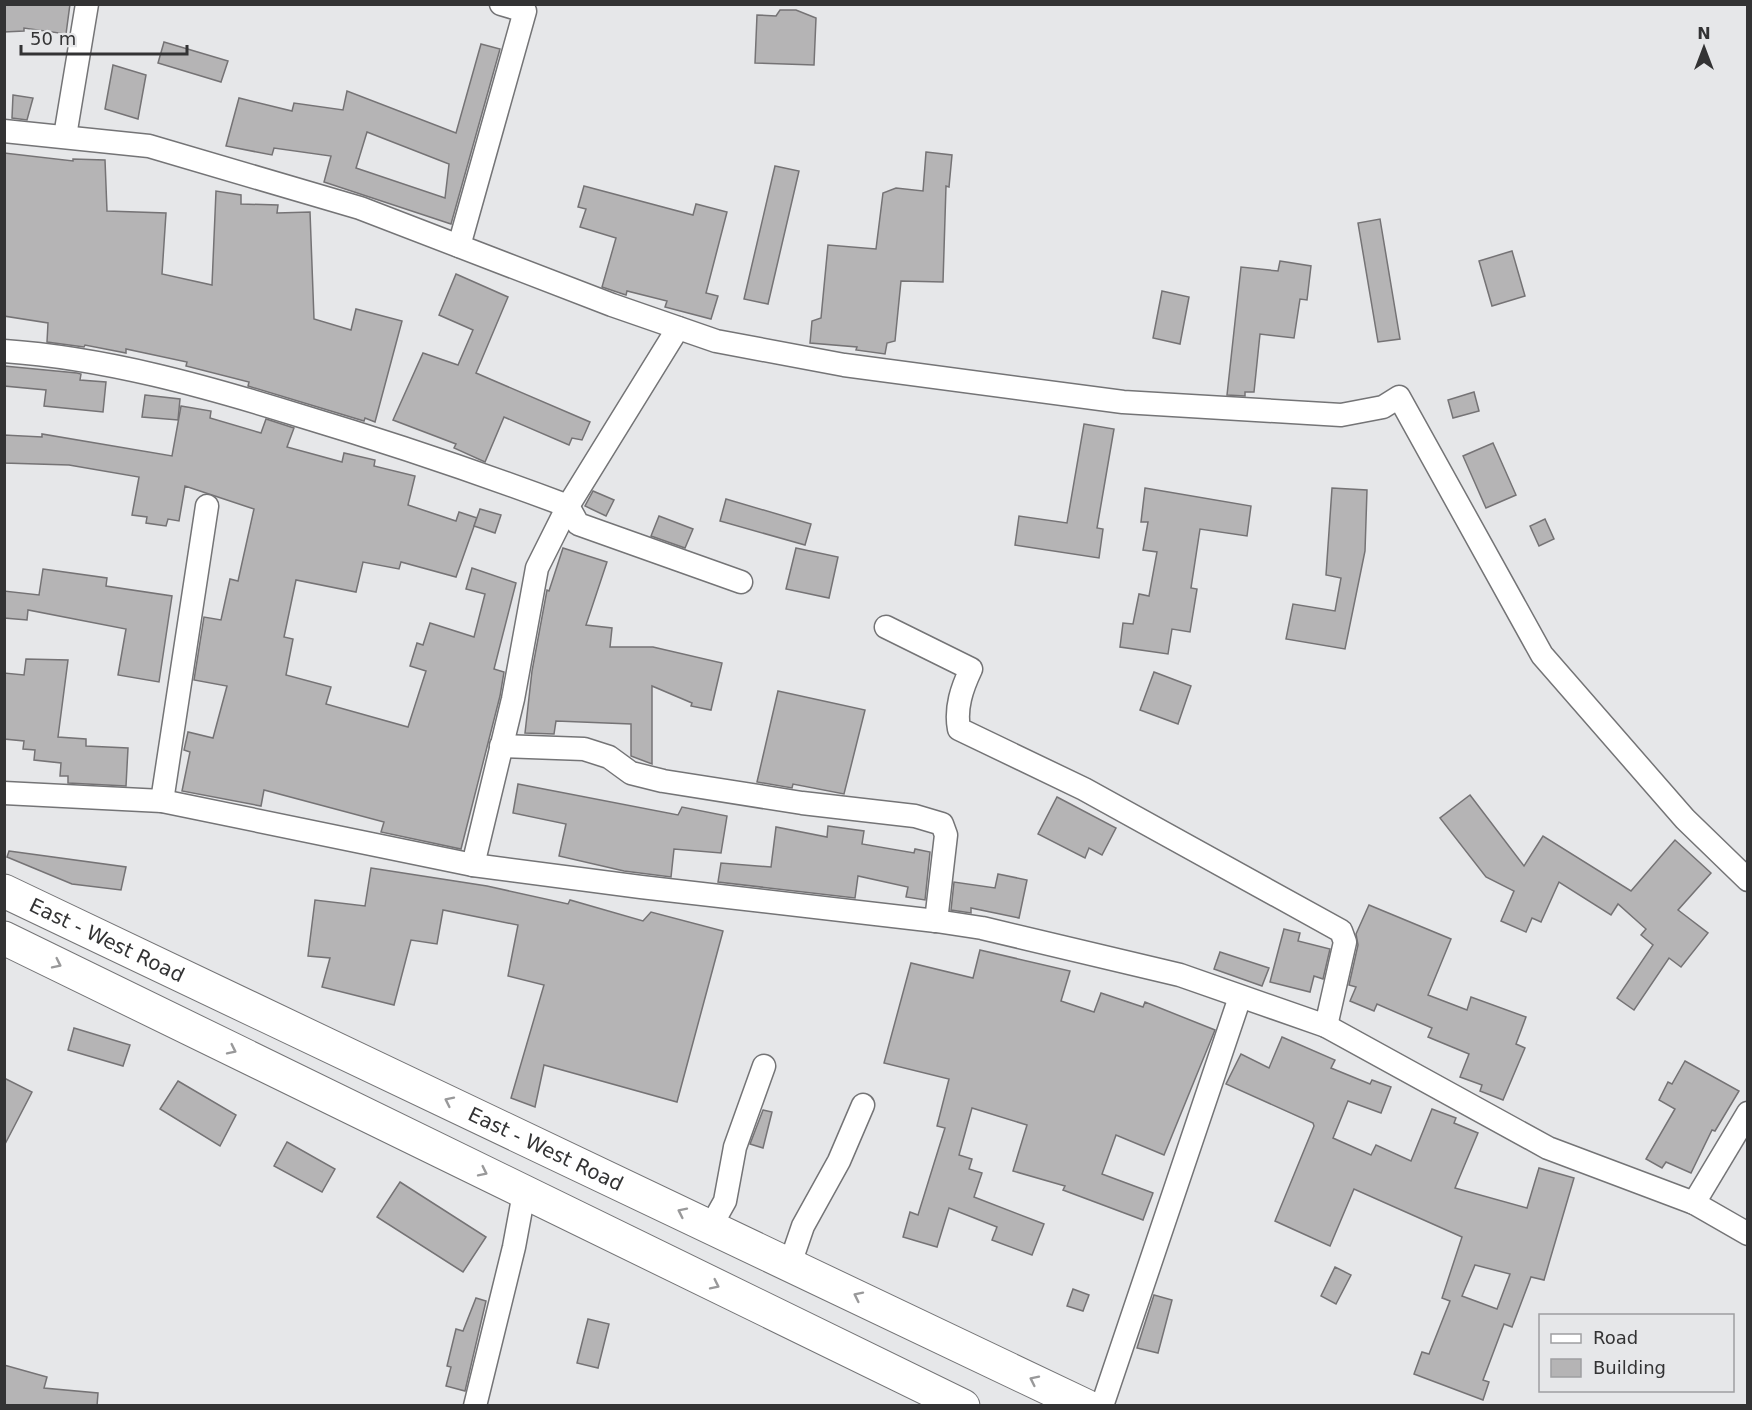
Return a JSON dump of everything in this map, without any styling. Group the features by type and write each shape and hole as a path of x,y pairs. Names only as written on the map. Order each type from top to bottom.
{"main road":[{"name":"East - West Road","path":"4,891 1086,1406"},
{"path":"5,941 963,1406"}],"street":[{"path":"65,136 87,4"},
{"path":"459,246 525,11 501,4"},
{"path":"4,130 149,146 360,208 716,341 844,365 1123,402 1341,415 1383,407 1399,397 1542,655 1685,819 1748,880"},
{"path":"473,865 513,699 537,568 568,506 678,328"},
{"path":"4,351 111,365 222,391 446,460 568,506 578,524 741,582"},
{"path":"162,801 207,506"},
{"path":"886,627 971,669 964,685 957,715 959,729 1084,789 1341,931 1345,942 1326,1026"},
{"path":"501,746 584,749 609,758 631,772 663,781 802,803 915,816 942,824 946,835 936,921"},
{"path":"4,793 162,801 473,865 982,928 1180,975 1240,998 1326,1026 1548,1148 1694,1203 1748,1234"},
{"path":"1102,1406 1240,998"},
{"path":"711,1226 725,1201 735,1147 764,1066"},
{"path":"790,1264 803,1226 839,1161 863,1105"},
{"path":"1694,1203 1748,1113"},
{"path":"476,1406 514,1247 524,1192"}],"building":[{"path":"4,4 70,4 66,34 24,28 24,31 4,32"},
{"path":"780,10 796,10 816,18 814,65 755,63 757,15 776,16"},
{"path":"164,42 228,61 221,82 158,63"},
{"path":"481,44 500,49 451,224 324,182 331,156 274,148 272,155 226,146 239,98 292,111 294,103 343,110 347,91 456,133","holes":["367,132 449,164 445,198 356,168"]},
{"path":"113,65 146,75 138,119 105,109"},
{"path":"13,95 33,98 27,120 12,118"},
{"path":"926,152 952,155 949,187 946,186 943,282 901,281 895,341 887,343 885,354 856,350 857,347 810,343 812,321 821,318 828,245 876,249 883,193 896,188 923,191"},
{"path":"4,153 73,161 73,159 105,160 107,211 166,213 162,274 212,285 216,191 241,195 241,204 278,205 277,213 310,212 314,319 351,330 356,309 402,321 375,422 365,418 364,421 248,386 249,382 186,366 187,362 126,349 126,353 85,345 84,347 47,342 48,323 4,316"},
{"path":"775,166 799,171 768,304 744,299"},
{"path":"584,186 693,215 696,204 727,212 706,293 718,296 711,319 665,307 667,301 627,291 626,295 602,287 616,238 580,227 586,209 578,207"},
{"path":"1380,219 1400,339 1378,342 1358,223"},
{"path":"1512,251 1525,296 1492,306 1479,261"},
{"path":"1280,261 1311,266 1307,300 1300,299 1294,338 1260,334 1254,392 1245,392 1245,396 1227,395 1241,267 1278,271"},
{"path":"456,274 508,297 476,373 590,422 582,440 572,438 569,445 504,417 485,462 454,448 456,444 393,420 423,353 458,365 473,330 439,315"},
{"path":"1162,291 1189,297 1180,344 1153,338"},
{"path":"4,366 77,373 81,374 80,380 106,382 103,412 44,406 46,390 4,386"},
{"path":"1474,392 1479,411 1453,418 1448,400"},
{"path":"145,395 180,399 178,420 142,417"},
{"path":"181,406 211,411 210,418 261,433 266,419 294,428 287,447 342,462 344,453 375,460 374,466 415,476 408,505 456,521 459,512 477,518 456,577 401,562 399,569 363,562 356,592 296,580 284,637 293,639 286,675 331,687 326,704 408,727 426,671 410,666 417,643 423,645 430,623 474,637 485,594 466,589 472,568 516,583 494,669 504,672 500,696 461,849 381,832 384,822 264,790 261,806 182,791 190,752 184,750 188,732 213,738 227,686 194,680 204,617 221,620 230,579 238,581 254,509 185,486 179,521 168,519 166,526 146,523 147,517 132,515 139,477 69,465 4,463 4,435 42,437 42,434 172,456"},
{"path":"1084,424 1114,429 1097,528 1103,529 1099,558 1015,545 1019,516 1067,523"},
{"path":"1493,443 1516,495 1486,508 1463,456"},
{"path":"1145,488 1251,506 1247,536 1200,529 1191,588 1197,589 1190,632 1172,629 1168,654 1120,647 1123,623 1133,624 1139,594 1149,596 1157,552 1143,550 1148,522 1141,522"},
{"path":"1332,488 1367,490 1365,551 1345,649 1286,639 1293,604 1335,611 1341,578 1326,575"},
{"path":"593,491 614,500 606,516 585,506"},
{"path":"726,499 811,524 805,545 720,521"},
{"path":"480,509 501,515 495,533 474,526"},
{"path":"659,516 693,529 685,548 651,536"},
{"path":"1545,519 1554,539 1539,546 1530,526"},
{"path":"563,548 607,562 586,625 612,628 610,647 653,647 722,663 711,710 691,706 692,703 652,686 652,764 631,756 631,724 556,721 554,734 525,733 532,671 547,590 549,591"},
{"path":"796,548 838,557 829,598 786,589"},
{"path":"43,569 107,578 106,586 172,596 159,682 118,675 126,629 28,610 27,620 4,618 4,591 39,595"},
{"path":"26,659 68,660 58,737 86,739 86,746 128,748 126,786 68,783 68,776 60,776 61,763 34,760 35,750 23,749 24,741 4,739 4,673 24,675"},
{"path":"1154,672 1191,686 1178,724 1140,710"},
{"path":"778,691 865,710 844,794 793,784 792,788 757,782"},
{"path":"518,784 678,815 682,807 727,816 721,853 674,849 671,877 624,871 559,856 566,824 513,813"},
{"path":"1470,795 1524,866 1543,836 1631,891 1675,840 1711,873 1678,910 1708,933 1681,967 1669,958 1634,1010 1617,998 1653,945 1641,935 1646,929 1618,904 1611,915 1559,882 1541,922 1532,918 1526,932 1501,921 1514,891 1486,877 1440,818"},
{"path":"1057,797 1116,828 1102,855 1089,848 1085,858 1038,834"},
{"path":"828,826 864,831 862,844 914,853 915,849 930,852 925,900 906,897 908,887 858,876 855,898 718,882 721,863 771,867 776,827 827,837"},
{"path":"9,851 126,867 121,890 72,884 7,857"},
{"path":"371,868 487,886 568,904 570,900 643,921 651,912 723,931 677,1102 544,1065 535,1107 511,1098 544,985 508,976 518,925 443,910 437,944 411,940 394,1005 322,987 330,958 308,956 315,900 365,906"},
{"path":"998,874 1027,880 1019,918 971,908 971,913 951,910 954,882 995,888"},
{"path":"1369,905 1451,939 1428,995 1467,1010 1471,997 1526,1017 1516,1044 1525,1048 1503,1100 1480,1091 1482,1085 1460,1077 1469,1054 1428,1037 1432,1028 1377,1004 1374,1011 1350,1001 1356,987 1349,985 1358,945 1356,934"},
{"path":"1284,929 1300,933 1298,941 1330,949 1323,979 1314,976 1310,992 1270,982"},
{"path":"980,950 1070,971 1061,1001 1094,1012 1101,993 1143,1007 1145,1002 1215,1030 1164,1155 1116,1135 1102,1174 1153,1193 1143,1220 1063,1190 1065,1186 1013,1171 1027,1125 972,1108 959,1155 972,1159 969,1169 982,1173 974,1197 1044,1224 1032,1255 992,1240 997,1227 949,1208 937,1247 903,1237 910,1212 918,1215 945,1128 937,1126 949,1079 884,1063 911,963 973,978"},
{"path":"1220,952 1269,968 1262,986 1214,969"},
{"path":"74,1028 130,1045 123,1066 68,1050"},
{"path":"1282,1037 1335,1060 1331,1068 1370,1084 1372,1080 1391,1087 1381,1113 1348,1101 1333,1138 1371,1155 1376,1145 1411,1161 1432,1109 1456,1118 1454,1123 1478,1133 1455,1188 1527,1208 1539,1168 1574,1178 1544,1280 1531,1277 1512,1327 1504,1324 1483,1380 1489,1382 1483,1400 1414,1374 1422,1352 1429,1354 1450,1301 1442,1298 1462,1237 1354,1189 1330,1246 1275,1221 1314,1126 1313,1123 1226,1084 1241,1054 1269,1068","holes":["1475,1265 1510,1274 1497,1309 1462,1296"]},
{"path":"1685,1061 1739,1091 1715,1131 1712,1130 1691,1173 1666,1162 1662,1168 1646,1159 1675,1109 1659,1100 1668,1082 1672,1084"},
{"path":"4,1078 32,1092 4,1146"},
{"path":"178,1081 236,1115 220,1146 160,1109"},
{"path":"763,1110 772,1112 763,1148 750,1144"},
{"path":"287,1142 335,1169 322,1192 274,1166"},
{"path":"400,1182 486,1237 463,1272 377,1217"},
{"path":"1335,1267 1351,1275 1336,1304 1321,1296"},
{"path":"1073,1289 1089,1295 1083,1311 1067,1306"},
{"path":"1154,1295 1172,1300 1158,1353 1137,1348"},
{"path":"476,1298 486,1301 465,1391 446,1386 451,1367 447,1366 456,1329 463,1331"},
{"path":"588,1319 609,1324 598,1368 577,1363"},
{"path":"4,1365 47,1377 44,1388 98,1393 97,1406 4,1406"}]}
